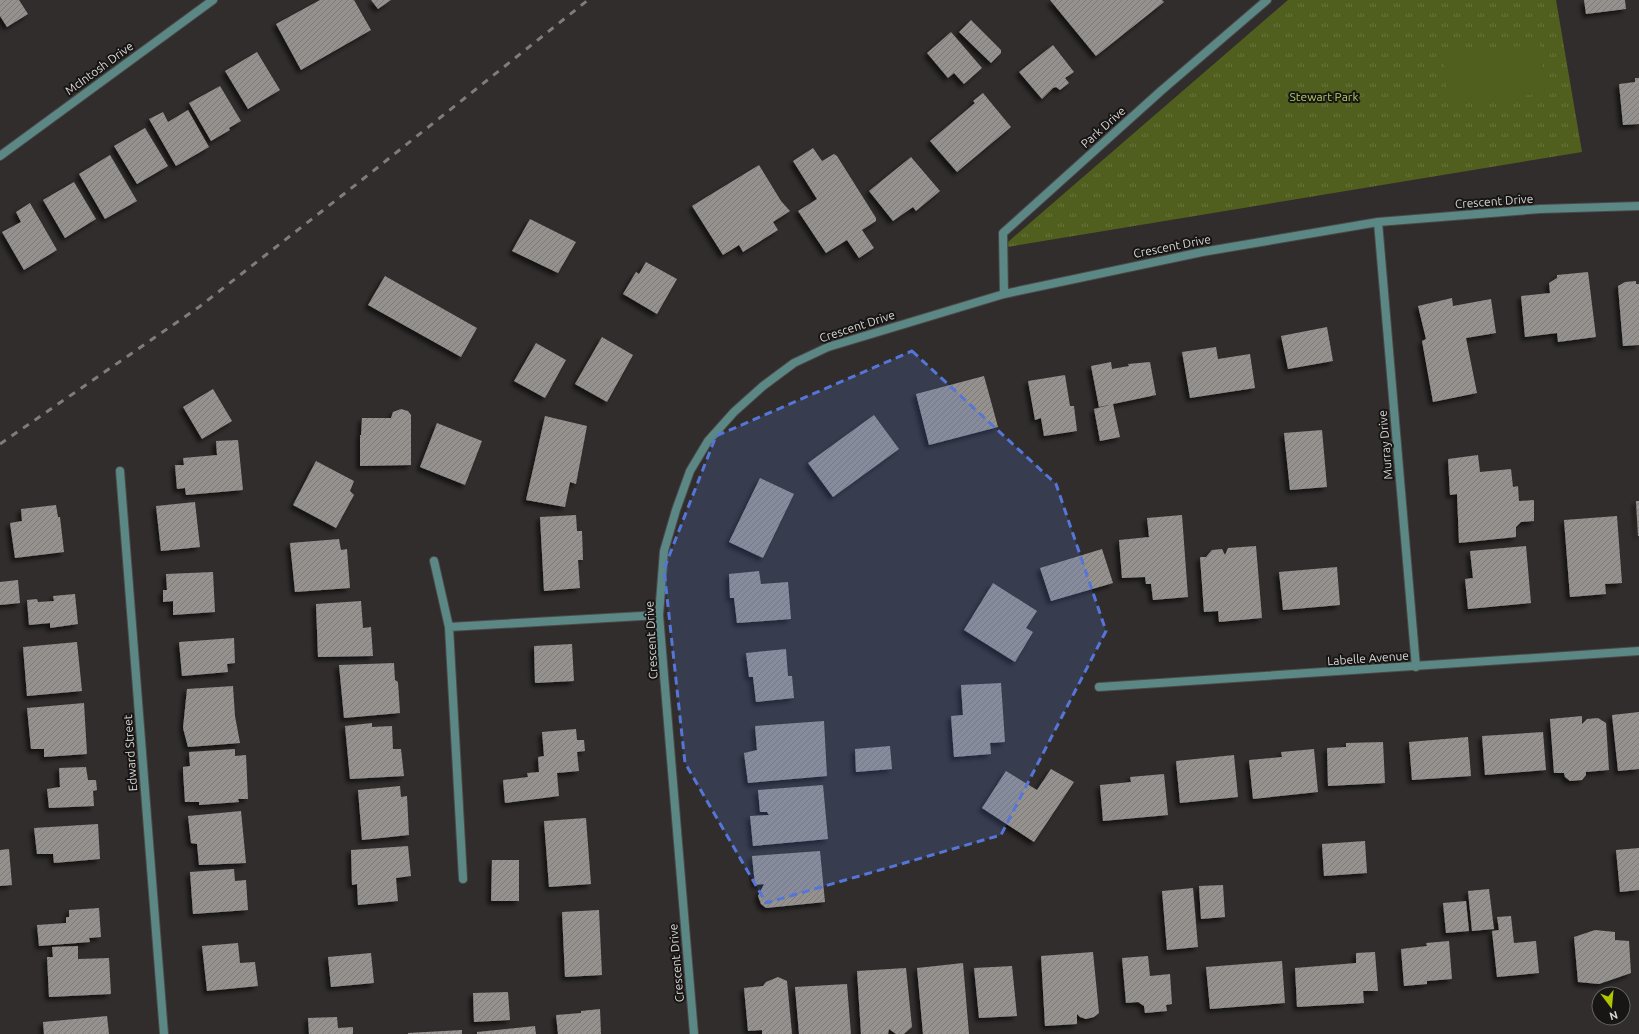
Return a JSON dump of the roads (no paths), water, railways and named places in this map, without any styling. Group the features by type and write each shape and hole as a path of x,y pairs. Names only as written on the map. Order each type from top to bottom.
{"street":[{"name":"McIntosh Drive","path":"0,156 213,0"},
{"name":"Park Drive","path":"1004,294 1002,233 1162,90 1267,0"},
{"name":"Crescent Drive","path":"694,1034 660,614 664,551 676,510 690,471 708,441 734,412 763,386 794,363 828,346 1004,294 1202,252 1378,222 1540,210 1639,206"},
{"name":"Murray Drive","path":"1378,222 1416,667"},
{"name":"Edward Street","path":"120,470 164,1034"},
{"path":"434,561 449,627 463,879"},
{"path":"449,627 660,614"},
{"name":"Labelle Avenue","path":"1099,687 1639,651"}],"railway":[{"path":"0,444 199,307 588,0"}],"park label":[{"name":"Stewart Park","path":"1324,96"}]}
